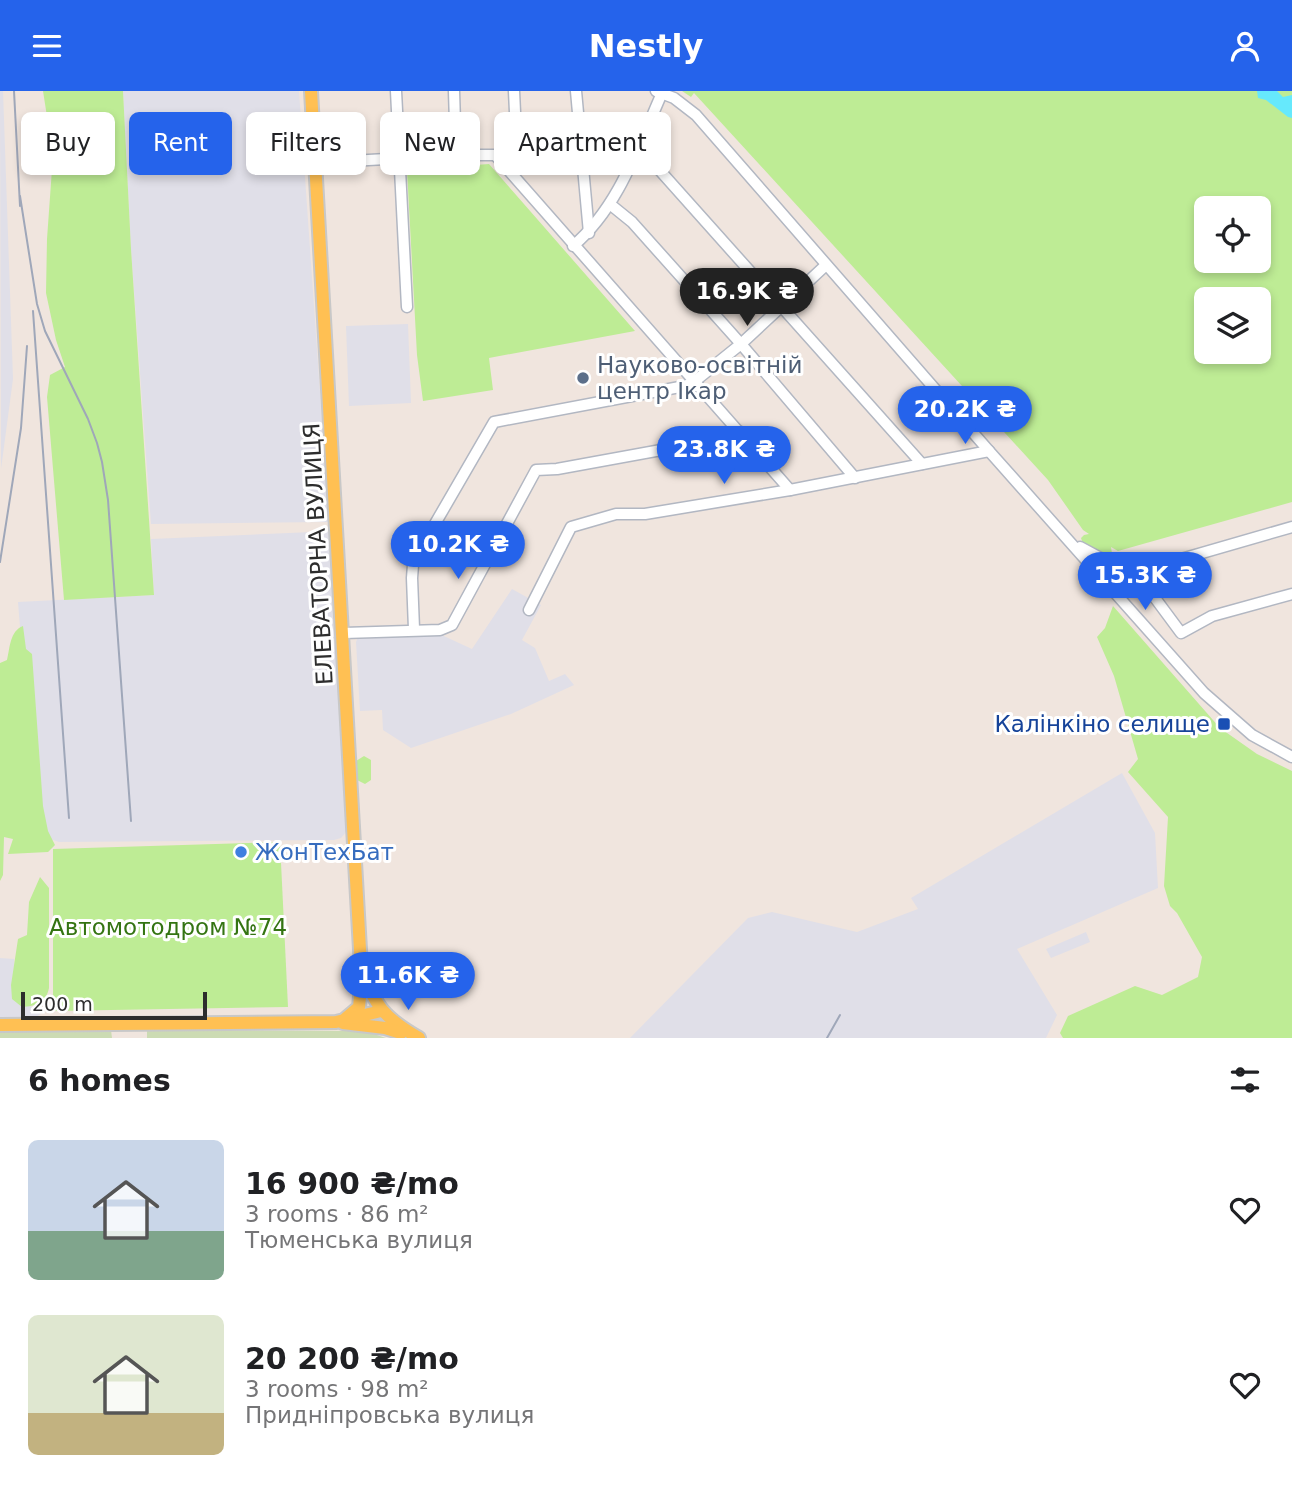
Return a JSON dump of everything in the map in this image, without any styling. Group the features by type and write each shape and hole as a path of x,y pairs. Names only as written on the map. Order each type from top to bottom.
{"main road":[{"name":"ЕЛЕВАТОРНА ВУЛИЦЯ","path":"311,91 312,112"},
{"name":"ЕЛЕВАТОРНА ВУЛИЦЯ","path":"317,175 361,967 381,1011"},
{"path":"336,1022 350,1016 359,1007 361,967"},
{"path":"336,1022 381,1011 419,1038"},
{"path":"0,1025 336,1022 385,1028 419,1038"}],"street":[{"path":"396,91 398,112"},
{"path":"454,91 455,112"},
{"path":"514,91 515,112"},
{"path":"576,91 589,233"},
{"path":"651,112 659,92 685,105 696,115 989,451 1217,706 1252,735 1292,757"},
{"path":"402,175 407,307"},
{"path":"512,175 790,490"},
{"path":"573,246 589,233 611,205 625,175"},
{"path":"664,175 922,464"},
{"path":"611,205 632,222 855,478"},
{"path":"414,629 414,565 421,548 494,422 685,386 741,344 826,265"},
{"path":"344,633 440,630 452,625 536,470 557,469 727,438 741,432"},
{"path":"529,610 571,527 616,514 645,514 790,490 989,451"},
{"path":"1092,567 1133,569 1157,565 1292,527"},
{"path":"1070,541 1091,555 1133,569 1181,633 1212,616 1292,594"},
{"path":"1105,581 1133,569"},
{"path":"1125,605 1121,595 1122,583 1133,569"}],"shaded area":[{"path":"0,91 3,91 13,379 1,469"},
{"path":"123,91 299,91 300,112 246,112 246,175 305,175 329,522 151,524 131,249"},
{"path":"408,324 411,403 349,406 346,326"},
{"path":"335,531 348,830 341,838 59,842 47,838 36,829 18,602 154,595 151,539"},
{"path":"512,589 541,605 522,640 535,648 549,681 565,674 574,685 511,714 411,748 383,730 382,710 360,711 356,642 359,635 433,631 472,649"},
{"path":"1122,773 1155,833 1158,888 1017,949 1057,1015 1046,1038 630,1038 748,918 772,912 857,932 918,909 911,898"},
{"path":"1086,932 1090,942 1051,958 1046,949"},
{"path":"0,958 14,959 15,976 28,1004 41,1014 36,1017 0,1017"}],"green space":[{"path":"43,91 123,91 154,595 64,600 47,397 50,375 65,367 46,293 52,175 115,175 115,112 46,112"},
{"path":"682,91 1292,91 1292,502 1118,551 1111,547 1113,560 1083,544 1081,538 1089,534 1083,530 1048,480 694,93 691,97"},
{"path":"489,164 494,170 494,175 499,175 635,331 489,358 493,390 423,401 417,355 407,175 480,175 480,165"},
{"path":"1113,606 1220,728 1257,754 1292,771 1292,1038 1063,1038 1060,1033 1068,1016 1135,986 1162,995 1198,977 1202,957 1177,913 1170,906 1164,886 1168,817 1128,772 1138,759 1114,676 1097,637 1105,628"},
{"path":"23,626 26,649 32,654 43,806 48,831 55,845 48,852 8,854 13,839 4,837 3,875 0,881 0,663 7,660 13,636"},
{"path":"364,756 371,760 371,780 365,784 357,780 356,761"},
{"name":"Автомотодром №74","path":"280,842 288,1007 53,1011 53,849"},
{"path":"40,877 49,888 49,988 40,1003 22,1007 12,999 11,985 18,939 27,935 29,902"},
{"path":"0,1030 111,1030 112,1038 0,1038"},
{"path":"147,1030 365,1031 386,1038 147,1038"}],"water":[{"path":"1257,91 1277,91 1283,97 1292,95 1292,118 1266,100 1258,98"}],"railway":[{"path":"14,91 20,206"},
{"path":"20,196 37,304 45,331 88,419 102,462 108,500 131,821"},
{"path":"33,311 69,818"},
{"path":"0,562 21,428 27,346"},
{"path":"827,1038 840,1015"}],"place":[{"name":"Науково-освітній центр Ікар","path":"583,378"},
{"name":"Калінкіно селище","path":"1224,724"},
{"name":"ЖонТехБат","path":"241,852"}]}
